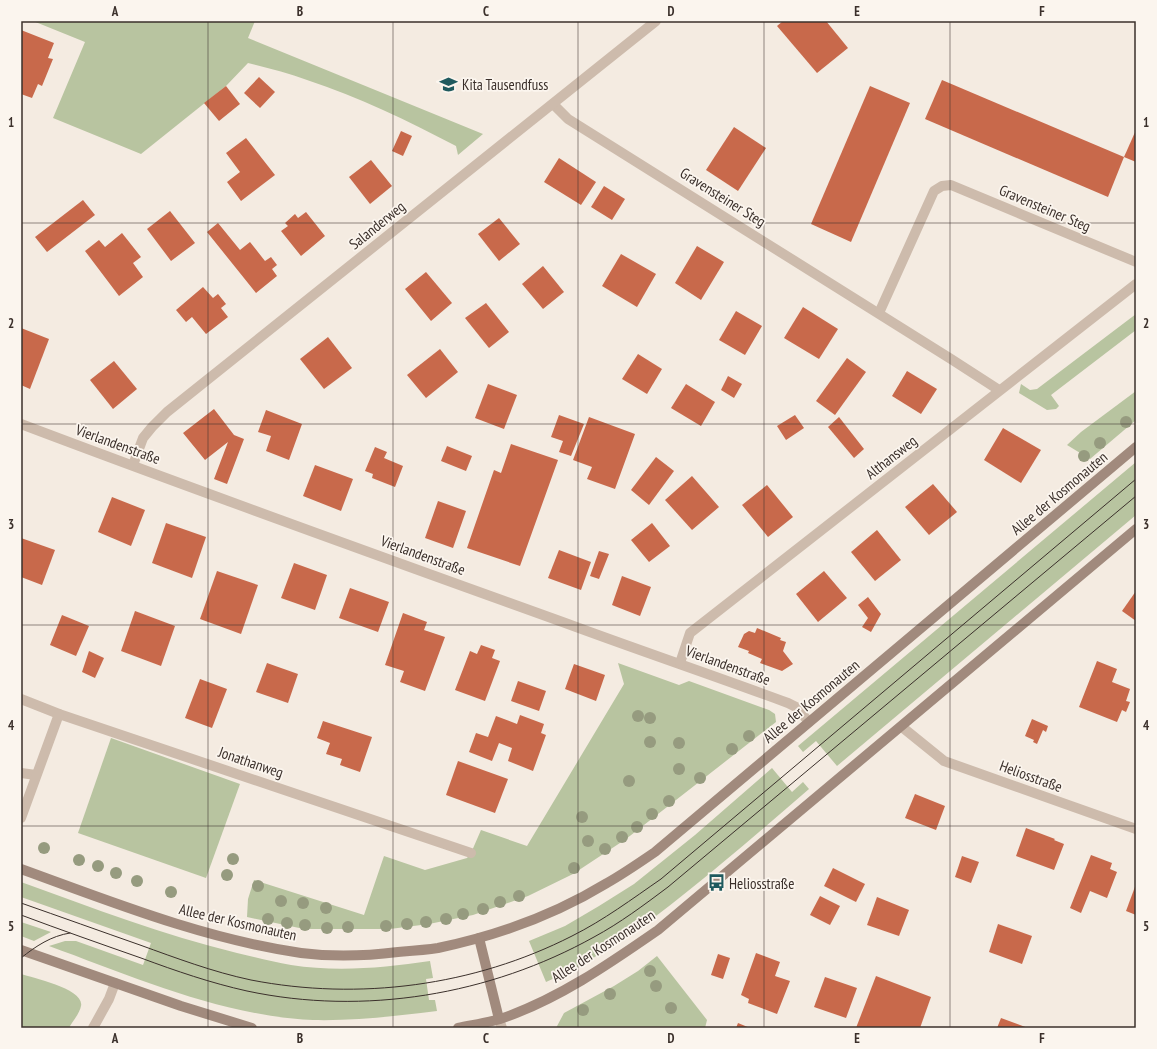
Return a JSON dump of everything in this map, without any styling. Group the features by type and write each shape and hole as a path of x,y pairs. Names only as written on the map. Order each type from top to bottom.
{"main road":[{"name":"Allee der Kosmonauten","path":"21,869 154,917 263,946 303,953 344,956 384,954 437,948 479,938 516,926 574,901 607,884 655,852 1136,447"},
{"name":"Allee der Kosmonauten","path":"458,1028 500,1023 583,980 658,930 1136,529"},
{"path":"479,938 500,1023"},
{"path":"21,950 181,1006 252,1028"}],"street":[{"name":"Salanderweg","path":"133,466 143,438 152,426 167,412 656,21"},
{"name":"Gravensteiner Steg","path":"553,104 568,119 999,390"},
{"name":"Gravensteiner Steg","path":"879,314 934,191 942,186 951,185 1136,262"},
{"name":"Althansweg","path":"680,663 690,633 1136,284"},
{"name":"Vierlandenstraße","path":"21,424 522,608 680,663 788,703 796,707 809,722"},
{"name":"Jonathanweg","path":"21,699 59,714 471,853"},
{"path":"21,818 59,714"},
{"name":"Heliosstraße","path":"902,726 944,761 1136,829"},
{"path":"21,773 36,775"},
{"path":"93,1028 109,999 115,983"}],"green space":[{"path":"33,21 255,21 248,38 483,134 458,155 456,146 364,102 300,77 248,63 226,86 141,154 53,118 85,42"},
{"path":"1136,314 1136,330 1051,395 1059,406 1056,409 1047,410 1019,393 1021,384 1030,390 1037,389"},
{"path":"1136,391 1136,420 1090,459 1067,445 1081,432"},
{"path":"1136,462 1136,515 837,766 816,741 803,752 798,746"},
{"path":"618,663 679,685 689,681 769,710 775,714 776,722 626,839 573,874 528,896 473,915 429,924 390,929 304,929 247,917 248,899 254,880 364,915 384,856 425,870 467,858 471,853 481,830 527,846 624,684"},
{"path":"111,738 240,784 206,878 78,833"},
{"path":"772,768 792,792 803,782 809,789 721,864 638,929 594,958 546,982 529,941 565,926 634,884 695,835"},
{"path":"21,882 182,938 284,964 343,969 395,966 430,961 433,978 426,979 429,1000 435,1000 437,1011 360,1019 313,1020 279,1017 245,1011 179,993 49,946 65,941 76,941 143,965 151,943 21,897"},
{"path":"21,922 51,932 34,941 21,936"},
{"path":"657,956 707,1020 705,1028 556,1028 564,1013 614,986 638,971"},
{"path":"21,974 57,985 75,994 80,1000 81,1006 69,1028 21,1028"}],"building":[{"path":"783,21 826,21 848,48 817,73 777,26"},
{"path":"21,30 54,43 48,58 53,59 42,86 38,84 32,98 21,94"},
{"path":"259,77 275,92 260,108 244,93"},
{"path":"942,80 1124,157 1108,197 925,119"},
{"path":"226,86 240,104 219,121 204,103"},
{"path":"870,86 910,103 851,242 811,224"},
{"path":"734,127 766,148 738,191 706,170"},
{"path":"1136,130 1136,162 1124,157"},
{"path":"401,131 412,136 403,156 392,151"},
{"path":"246,138 275,175 241,201 227,182 240,172 226,153"},
{"path":"559,158 596,182 581,205 544,182"},
{"path":"371,160 392,186 370,204 349,177"},
{"path":"604,186 625,199 612,220 591,207"},
{"path":"83,200 95,215 47,252 35,237"},
{"path":"170,211 195,243 171,261 147,229"},
{"path":"306,212 325,236 301,256 281,231 288,226 285,223 295,214 298,218"},
{"path":"499,218 520,244 499,261 478,234"},
{"path":"218,223 240,250 250,242 265,261 271,257 277,265 272,269 277,276 256,293 207,232"},
{"path":"122,233 141,257 133,263 143,277 119,296 85,251 99,240 105,247"},
{"path":"697,246 724,262 701,300 675,283"},
{"path":"621,254 656,274 637,307 602,286"},
{"path":"543,266 564,292 543,309 522,284"},
{"path":"426,272 452,303 431,321 405,289"},
{"path":"203,287 213,298 218,294 226,304 221,308 228,317 206,334 192,317 186,322 176,310"},
{"path":"486,303 509,332 489,348 465,318"},
{"path":"803,307 838,329 819,359 784,338"},
{"path":"736,311 762,326 745,355 719,340"},
{"path":"21,328 49,339 30,389 21,385"},
{"path":"328,337 352,368 324,389 300,359"},
{"path":"440,349 458,372 426,398 407,375"},
{"path":"638,354 662,369 647,394 622,379"},
{"path":"847,358 866,372 835,415 816,401"},
{"path":"114,361 137,389 113,409 90,380"},
{"path":"907,371 937,389 921,414 892,396"},
{"path":"728,376 742,384 734,398 721,390"},
{"path":"488,384 517,395 504,429 475,418"},
{"path":"686,384 715,402 701,426 671,408"},
{"path":"214,409 234,435 244,439 227,484 214,479 228,442 205,460 183,433"},
{"path":"266,410 302,424 289,460 266,451 271,436 258,432"},
{"path":"559,415 584,424 571,456 559,452 563,441 551,437"},
{"path":"795,415 804,428 786,440 777,426"},
{"path":"589,417 635,434 615,489 587,479 592,467 573,460"},
{"path":"839,417 864,449 854,458 828,427"},
{"path":"1003,428 1041,450 1021,483 984,460"},
{"path":"511,444 558,460 520,566 467,548 494,470 501,473"},
{"path":"447,446 472,456 466,471 441,461"},
{"path":"375,447 387,452 384,458 403,466 395,487 372,478 373,474 365,471"},
{"path":"656,457 674,471 649,505 631,490"},
{"path":"315,465 353,479 341,511 303,496"},
{"path":"692,476 719,507 692,530 665,500"},
{"path":"933,484 957,512 929,535 905,507"},
{"path":"767,485 793,517 768,537 742,505"},
{"path":"112,497 145,510 131,546 98,532"},
{"path":"438,501 466,511 453,548 425,538"},
{"path":"166,523 206,537 192,578 152,563"},
{"path":"652,523 670,546 649,562 631,540"},
{"path":"877,530 901,560 875,581 851,552"},
{"path":"21,538 55,550 42,585 21,577"},
{"path":"559,550 591,562 581,590 548,578"},
{"path":"599,551 609,554 599,579 590,576"},
{"path":"294,563 327,575 315,610 281,598"},
{"path":"217,571 258,585 241,634 200,619"},
{"path":"824,571 847,598 818,622 796,594"},
{"path":"622,576 651,587 640,616 612,605"},
{"path":"350,588 389,602 378,632 339,618"},
{"path":"1136,591 1136,621 1122,611"},
{"path":"868,597 881,614 871,632 862,627 868,618 858,605"},
{"path":"135,611 175,626 161,666 121,651"},
{"path":"403,613 427,622 424,630 445,637 425,691 400,682 404,671 385,665"},
{"path":"62,615 89,626 76,656 50,645"},
{"path":"757,628 781,638 780,640 786,642 783,651 793,664 782,671 760,663 762,659 748,653 749,651 738,647 744,634 749,631 755,633"},
{"path":"481,645 495,650 492,658 500,661 485,701 455,690 470,651 477,654"},
{"path":"89,651 104,658 95,678 82,672"},
{"path":"1097,661 1117,669 1112,682 1130,689 1126,701 1130,702 1126,712 1122,710 1117,722 1079,707"},
{"path":"267,663 298,674 288,703 256,692"},
{"path":"574,664 605,675 596,701 565,689"},
{"path":"200,679 227,689 212,728 185,718"},
{"path":"518,681 546,691 539,711 511,701"},
{"path":"520,715 544,724 541,733 546,735 533,771 508,761 512,748 499,743 492,761 469,752 476,733 488,737 496,716 517,724"},
{"path":"1032,719 1048,726 1046,732 1043,730 1037,744 1033,742 1034,740 1025,736"},
{"path":"323,721 372,737 360,772 340,765 342,759 326,754 330,743 317,738"},
{"path":"458,761 508,779 495,813 446,795"},
{"path":"915,794 945,806 936,830 905,818"},
{"path":"1026,828 1064,844 1054,870 1016,856"},
{"path":"1091,855 1112,863 1110,869 1117,872 1107,898 1090,891 1081,913 1070,908"},
{"path":"962,856 979,862 971,883 955,877"},
{"path":"833,868 865,884 856,902 824,886"},
{"path":"1136,884 1136,915 1126,911"},
{"path":"820,896 840,906 830,925 810,915"},
{"path":"877,897 909,910 899,936 867,925"},
{"path":"998,924 1032,936 1022,964 989,952"},
{"path":"756,953 780,962 775,976 790,981 777,1014 748,1003 749,999 741,995"},
{"path":"718,954 730,958 723,979 711,975"},
{"path":"876,976 931,997 920,1028 856,1028"},
{"path":"825,977 857,988 846,1018 814,1007"},
{"path":"1001,1018 1028,1028 997,1028"},
{"path":"738,1023 750,1028 736,1028"}],"tram line":[{"path":"21,903 209,969 251,980 292,986 333,989 415,985 496,967 534,953 572,936 595,923 661,879 1136,479"},
{"path":"21,915 167,968 234,988 291,998 336,1001 381,1000 425,995 469,986 512,973 554,957 604,932 668,887 1136,496"},
{"path":"21,958 44,942 56,936 70,933"}],"place":[{"name":"Kita Tausendfuss","path":"449,84"},
{"name":"Heliosstraße","path":"716,883"}]}
